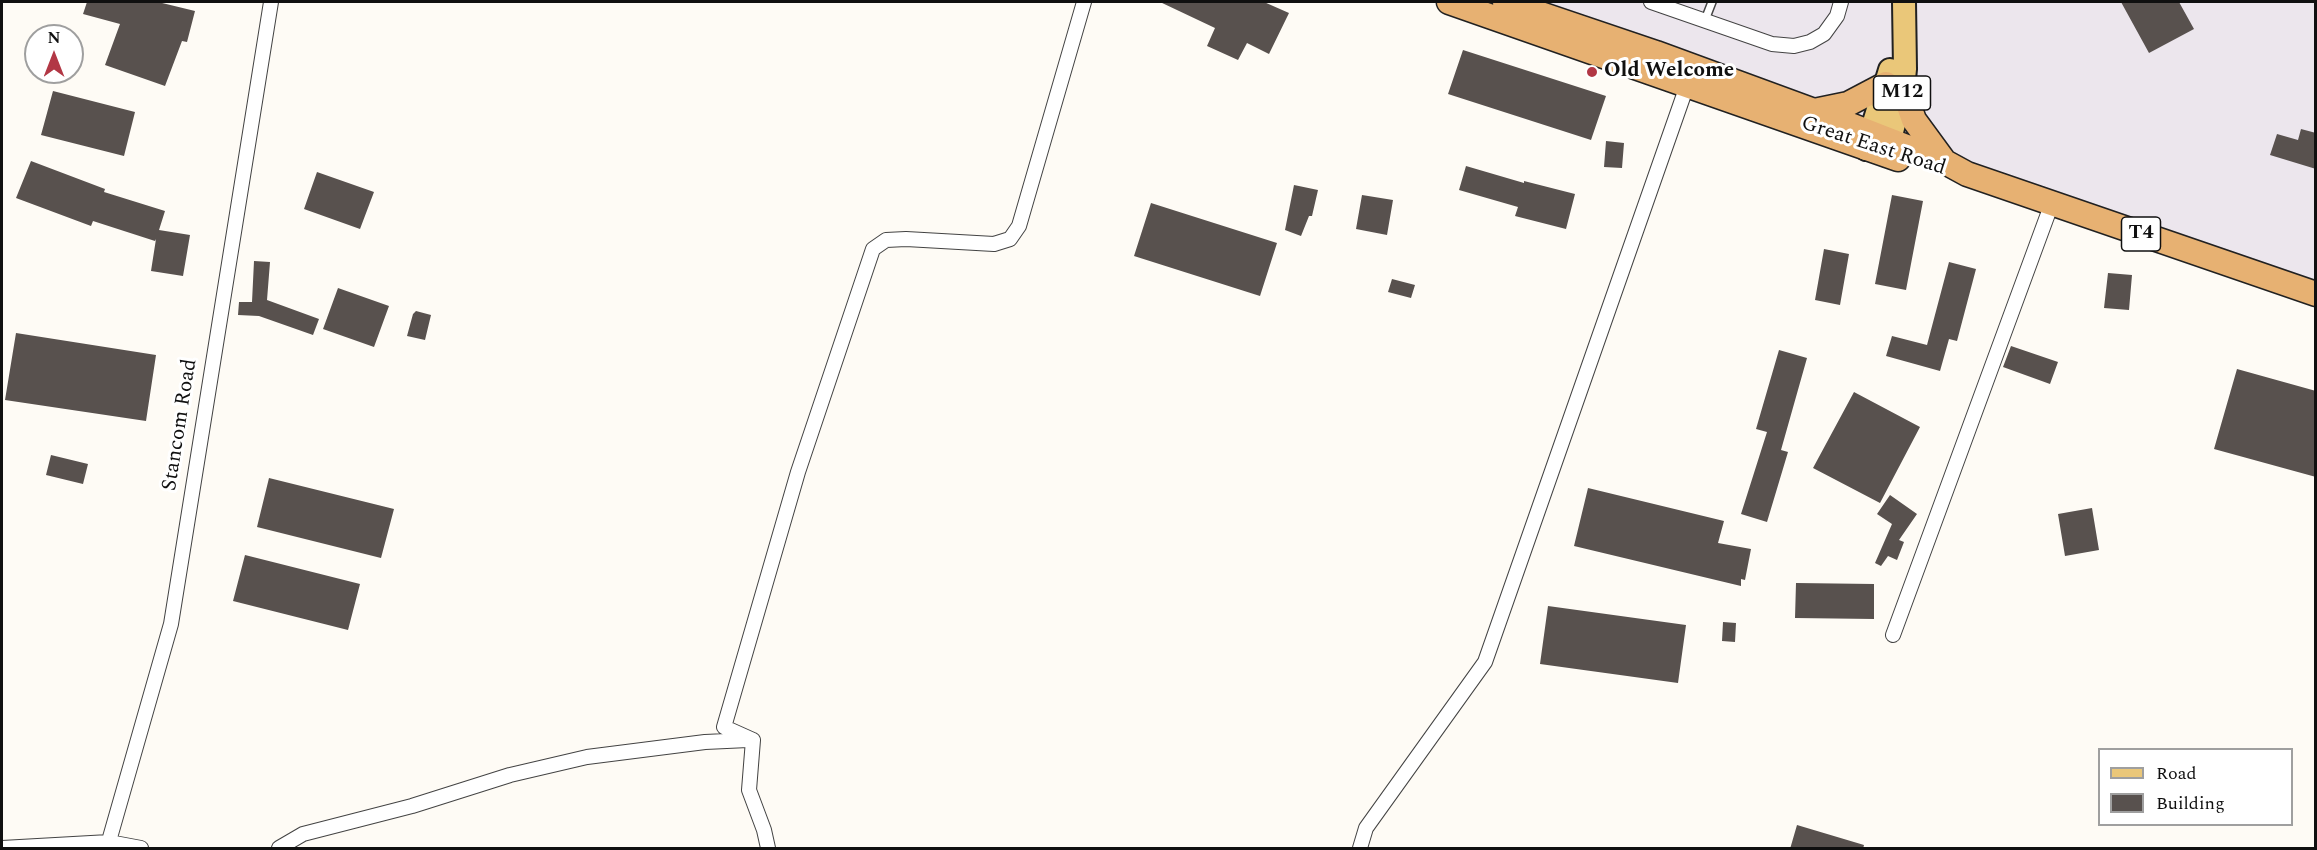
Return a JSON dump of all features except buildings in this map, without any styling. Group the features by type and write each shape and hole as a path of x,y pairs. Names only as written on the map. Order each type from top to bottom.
{"highway":[{"name":"Great East Road","path":"1449,2 1814,111 1878,144 1945,162 1967,174"},
{"name":"Great East Road","path":"1505,2 1691,76 1878,144 1941,171 1967,174"},
{"path":"1814,111 1848,104 1894,86 1914,120 1945,162"},
{"name":"T4","path":"1967,174 2316,294"}],"main road":[{"name":"M12","path":"1878,144 1894,86 1904,29 1904,2"}],"street":[{"name":"Stancom Road","path":"108,845 171,624 271,2"},
{"path":"753,740 724,727 798,472 873,249 886,240 994,244 1010,239 1019,226 1084,2"},
{"path":"1651,2 1772,44 1794,46 1810,42 1824,34 1837,16 1842,2"},
{"path":"1360,849 1366,828 1485,662 1691,76"},
{"path":"1893,635 2052,203"},
{"path":"279,849 303,834 412,806 510,775 587,757 705,742 753,740"},
{"path":"753,740 749,790 764,830 768,849"},
{"path":"2,848 108,845 141,849"}],"lane":[{"path":"1705,20 1712,2"}],"shaded area":[{"path":"1497,2 2315,2 2315,292"}],"place":[{"name":"Old Welcome","path":"1592,72"}]}
